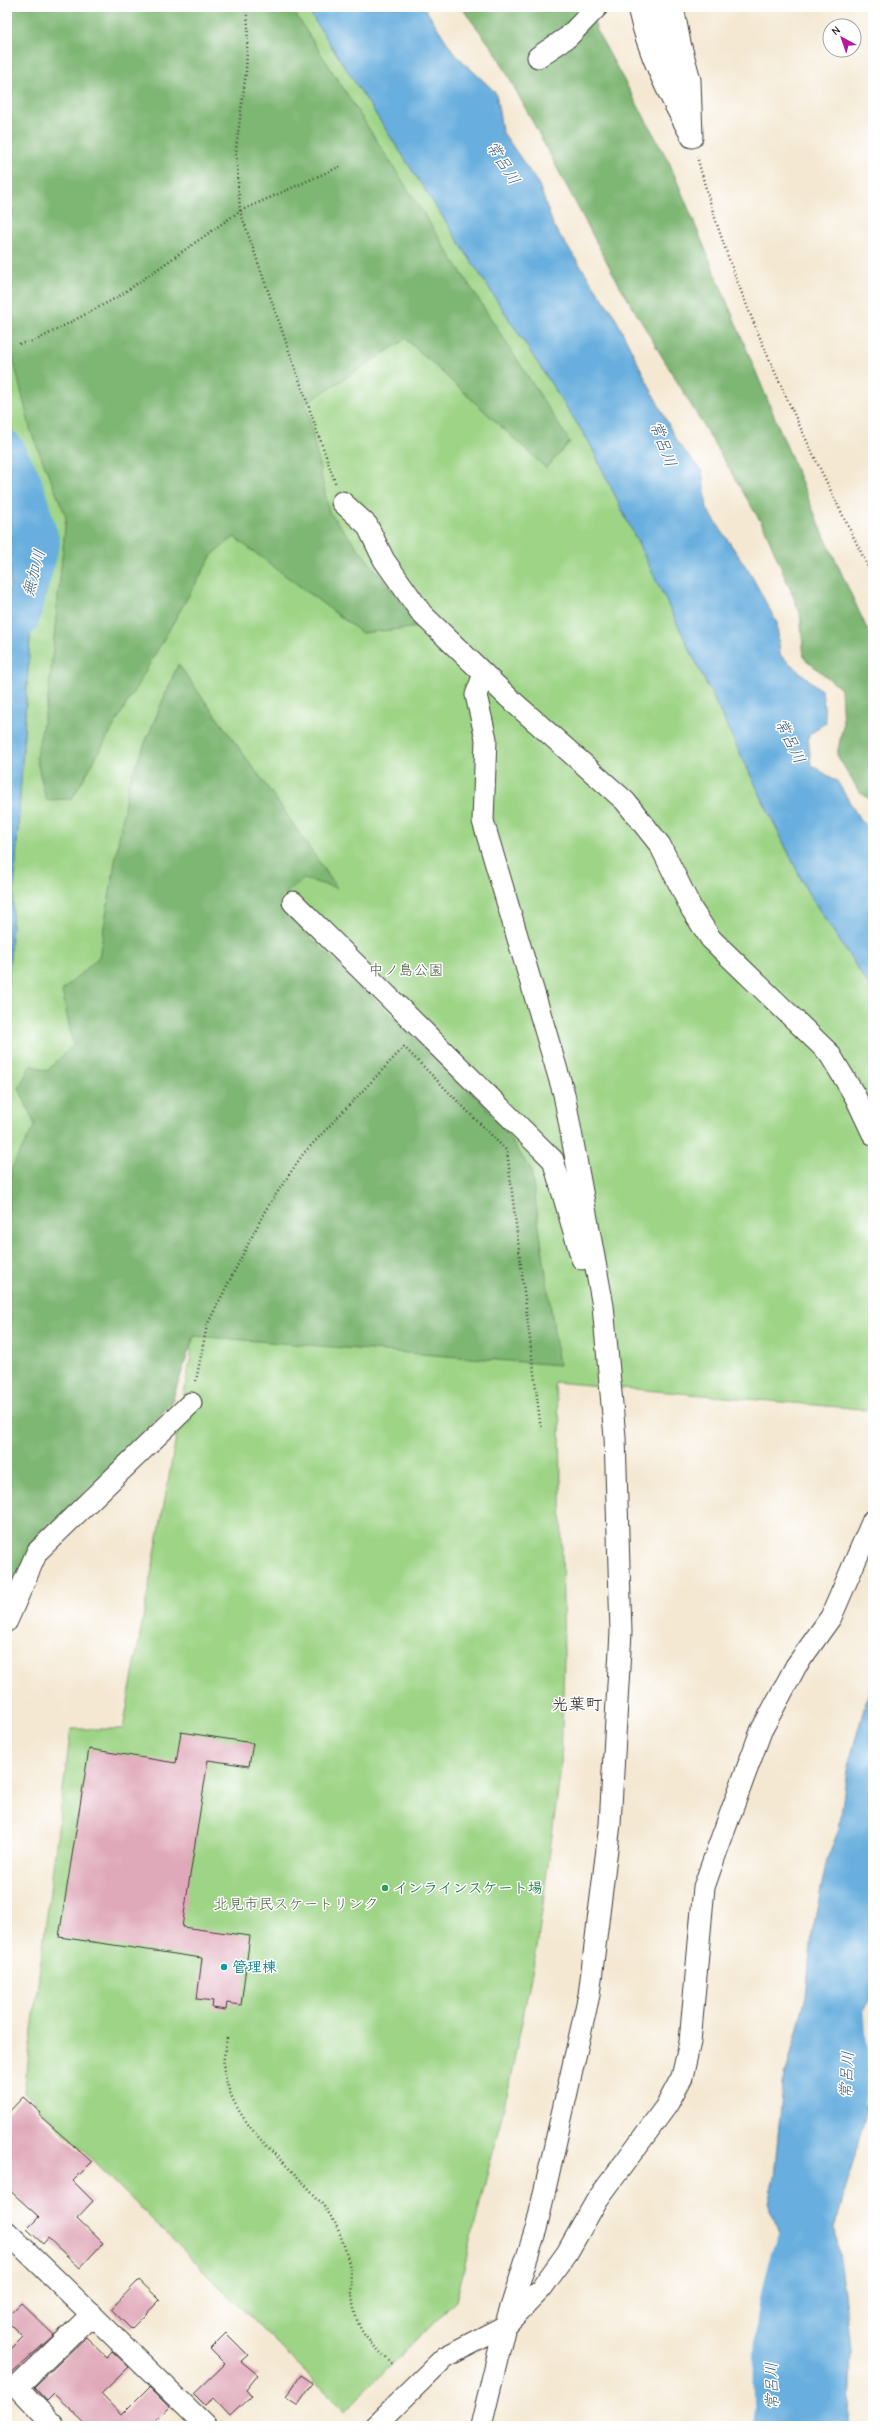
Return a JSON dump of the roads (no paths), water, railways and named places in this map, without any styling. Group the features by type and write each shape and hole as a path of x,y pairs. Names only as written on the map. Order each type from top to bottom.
{"street":[{"path":"538,57 568,37 597,7"},
{"path":"638,7 644,36 655,63 692,137"},
{"path":"658,7 669,61 692,137"},
{"path":"673,7 680,43 690,80 692,137"},
{"path":"342,502 367,524 384,560 422,614 484,674 625,801 660,845 692,910 711,939 829,1053 855,1096 873,1134"},
{"path":"482,2426 505,2326 536,2228 589,1995 610,1824 622,1632 615,1438 603,1306 564,1094 483,821 486,739 476,696 484,674"},
{"path":"292,902 552,1160 582,1260 598,1280"},
{"path":"7,1621 37,1552 191,1403"},
{"path":"375,2426 445,2357 505,2326 541,2289 567,2253 597,2200 668,2105 682,2077 690,2042 704,1887 716,1850 761,1731 796,1666 831,1617 873,1520"},
{"path":"7,2232 206,2426"},
{"path":"54,2426 17,2387 92,2314"}],"water":[{"path":"306,7 424,7 454,53 496,93 502,131 539,185 554,227 614,315 677,442 702,471 707,509 750,573 777,623 780,655 822,691 826,722 808,736 811,765 837,781 859,818 873,836 873,992 807,891 589,442"},
{"name":"無加川","path":"7,421 35,558 7,1002 7,599 10,585 10,509 7,505"},
{"path":"873,1676 873,1992 841,2054 867,2110 835,2228 845,2293 851,2350 849,2423 848,2426 776,2426 778,2420 763,2374 778,2335 783,2244 768,2202 774,2177 783,2084 806,1997 812,1934 827,1859 839,1829 847,1770"}],"waterway":[{"name":"無加川","path":"7,448 25,482 43,543 22,620"},
{"name":"常呂川","path":"842,2118 850,2088 851,2072 846,1992"},
{"name":"常呂川","path":"772,2426 771,2353 773,2328 781,2280 796,2234"}],"place":[{"name":"インラインスケート場","path":"385,1888"},
{"name":"管理棟","path":"224,1967"}],"district":[{"name":"光葉町","path":"577,1704"}],"park label":[{"name":"中ノ島公園","path":"406,970"},
{"name":"北見市民スケートリンク","path":"296,1904"}]}
